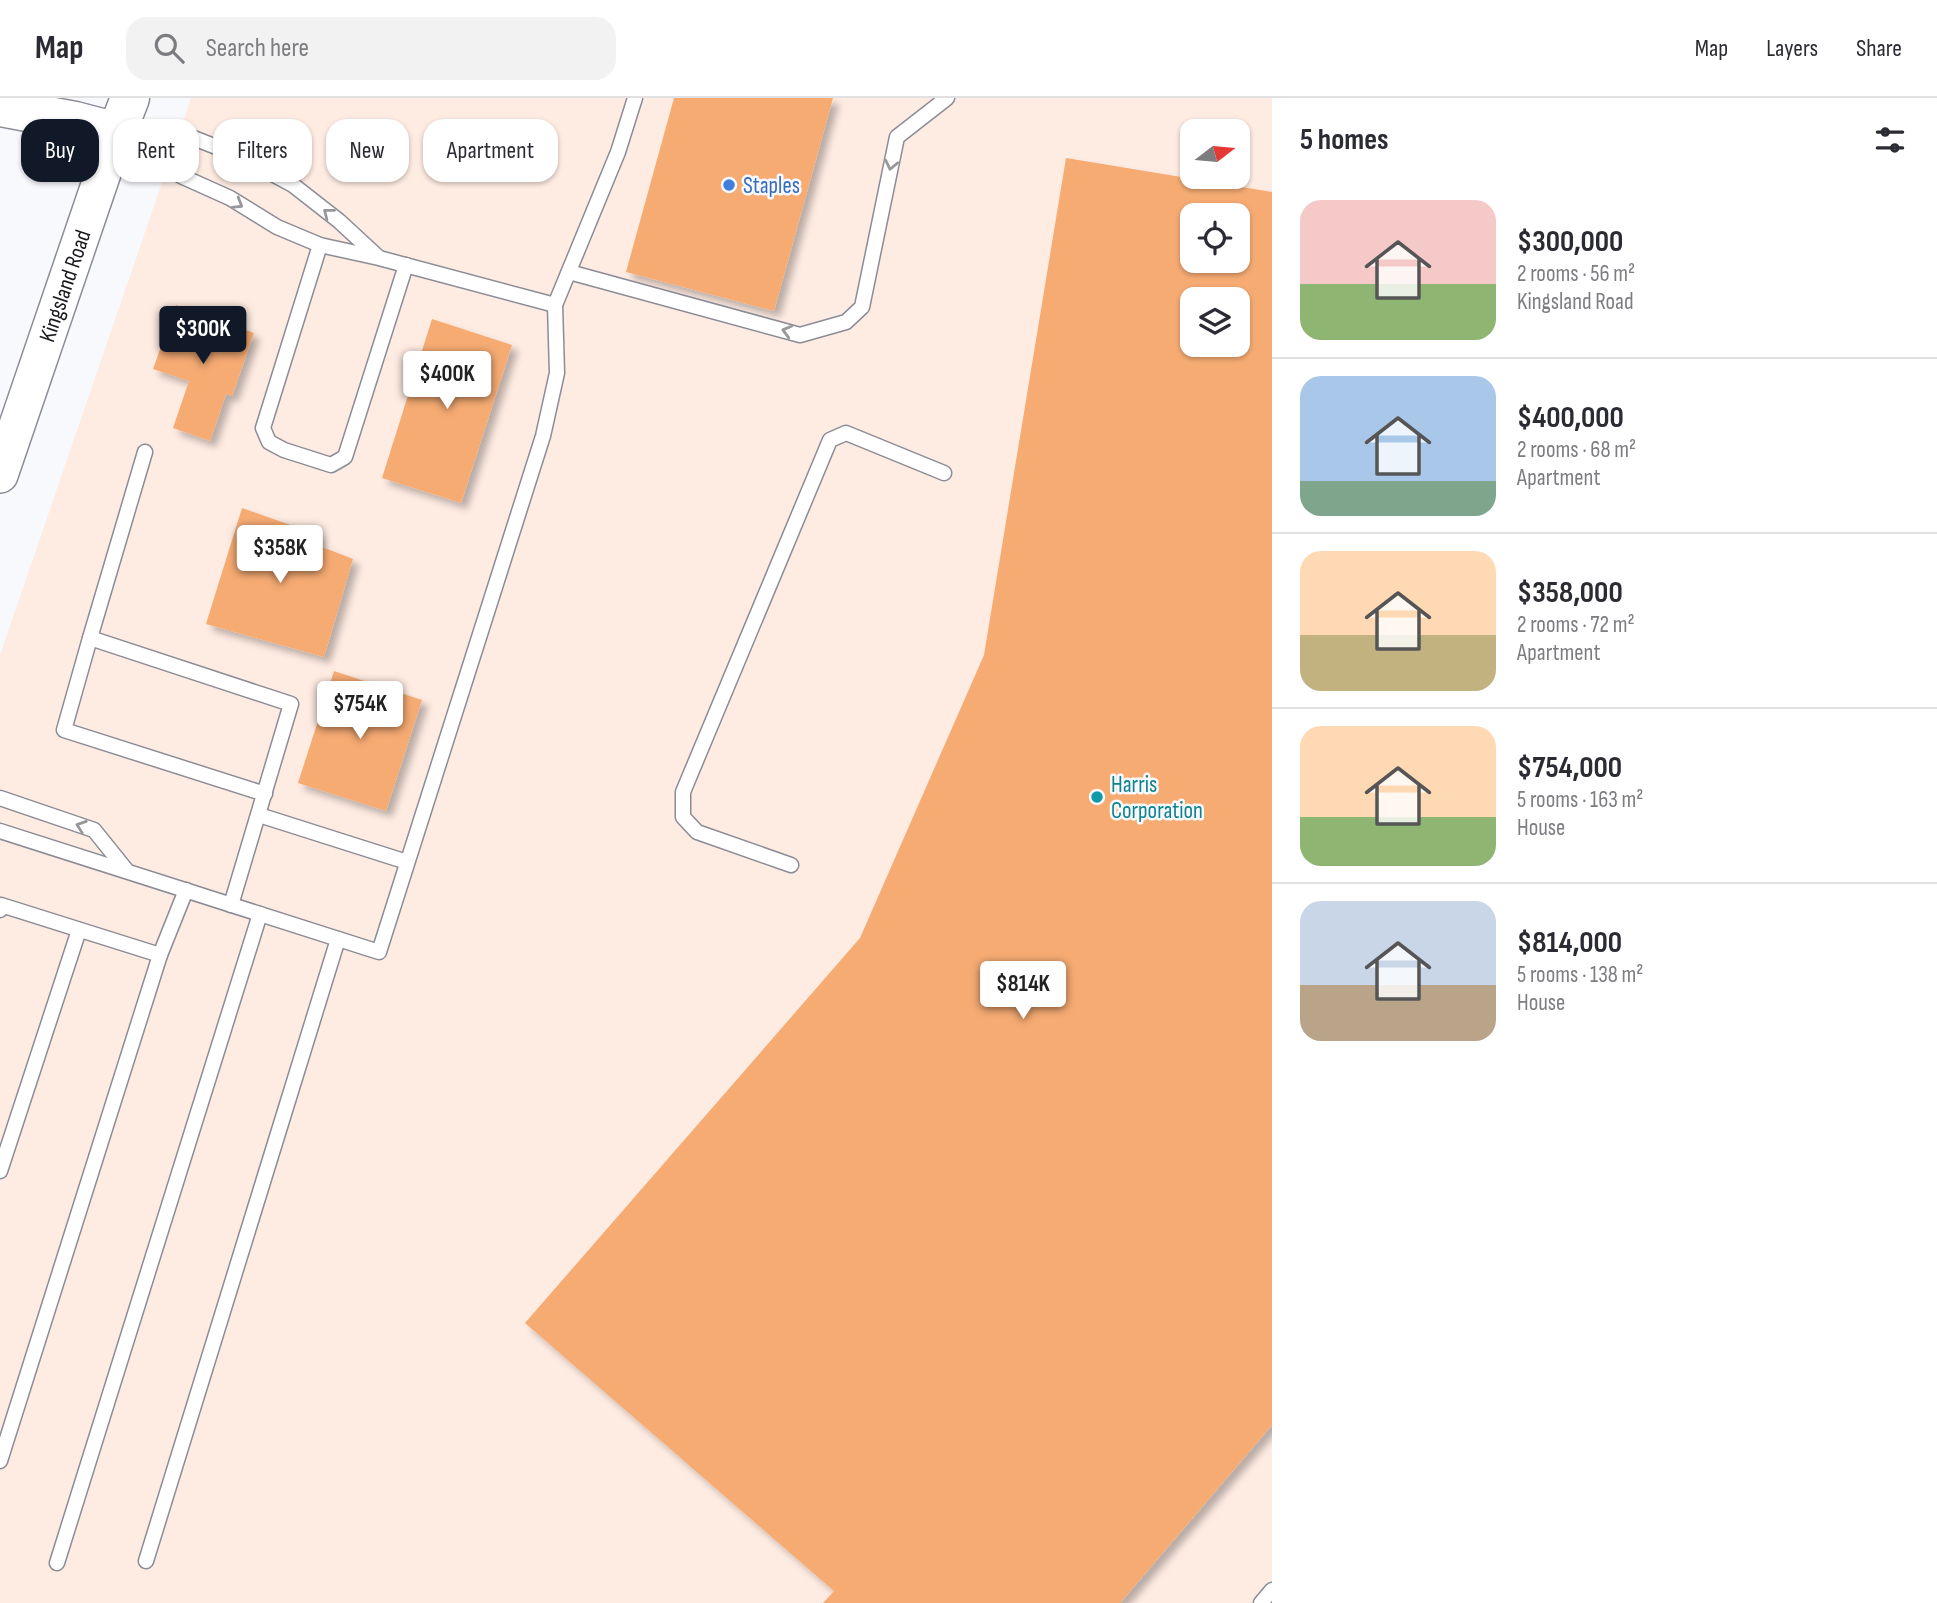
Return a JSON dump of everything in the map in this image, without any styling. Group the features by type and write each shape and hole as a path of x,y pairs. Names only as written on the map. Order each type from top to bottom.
{"main road":[{"path":"0,102 75,121 123,115"}],"street":[{"name":"Kingsland Road","path":"0,475 123,115"}],"lane":[{"path":"0,831 379,953 543,436 557,373 555,305 618,152 635,98"},
{"path":"569,272 800,335 846,321 862,307 897,137 947,98"},
{"path":"123,115 148,157 181,176 230,198 277,227 320,245 555,305"},
{"path":"123,115 178,132 237,155 293,186 339,221 379,258"},
{"path":"320,245 263,428 270,442 284,450 331,465 345,457 406,265"},
{"path":"791,865 697,832 683,817 683,792 830,440 846,433 944,473"},
{"path":"145,452 64,730 265,794"},
{"path":"90,638 291,704 231,905"},
{"path":"0,798 94,831 128,873"},
{"path":"259,815 407,862"},
{"path":"0,1461 160,956 186,890"},
{"path":"0,910 1,905 160,956"},
{"path":"57,1563 260,914"},
{"path":"0,1171 79,930"},
{"path":"146,1561 338,939"},
{"path":"1261,1603 1272,1590"}],"shaded area":[{"path":"191,98 1272,98 1272,1603 0,1603 0,655 162,182 199,182 199,119 184,119"}],"building":[{"name":"Staples","path":"674,98 833,98 774,311 626,272"},
{"name":"Harris Corporation","path":"1066,158 1180,177 1180,189 1250,188 1272,192 1272,1425 1120,1603 823,1603 834,1591 525,1323 860,938 984,655"},
{"path":"176,305 254,333 232,396 226,394 210,441 173,428 189,381 153,369"},
{"path":"432,319 512,345 461,503 382,478"},
{"path":"242,508 319,535 317,545 353,559 324,657 206,624"},
{"path":"334,671 422,700 386,811 298,783"}],"place":[{"name":"Staples","path":"729,185"},
{"name":"Harris Corporation","path":"1097,797"}]}
